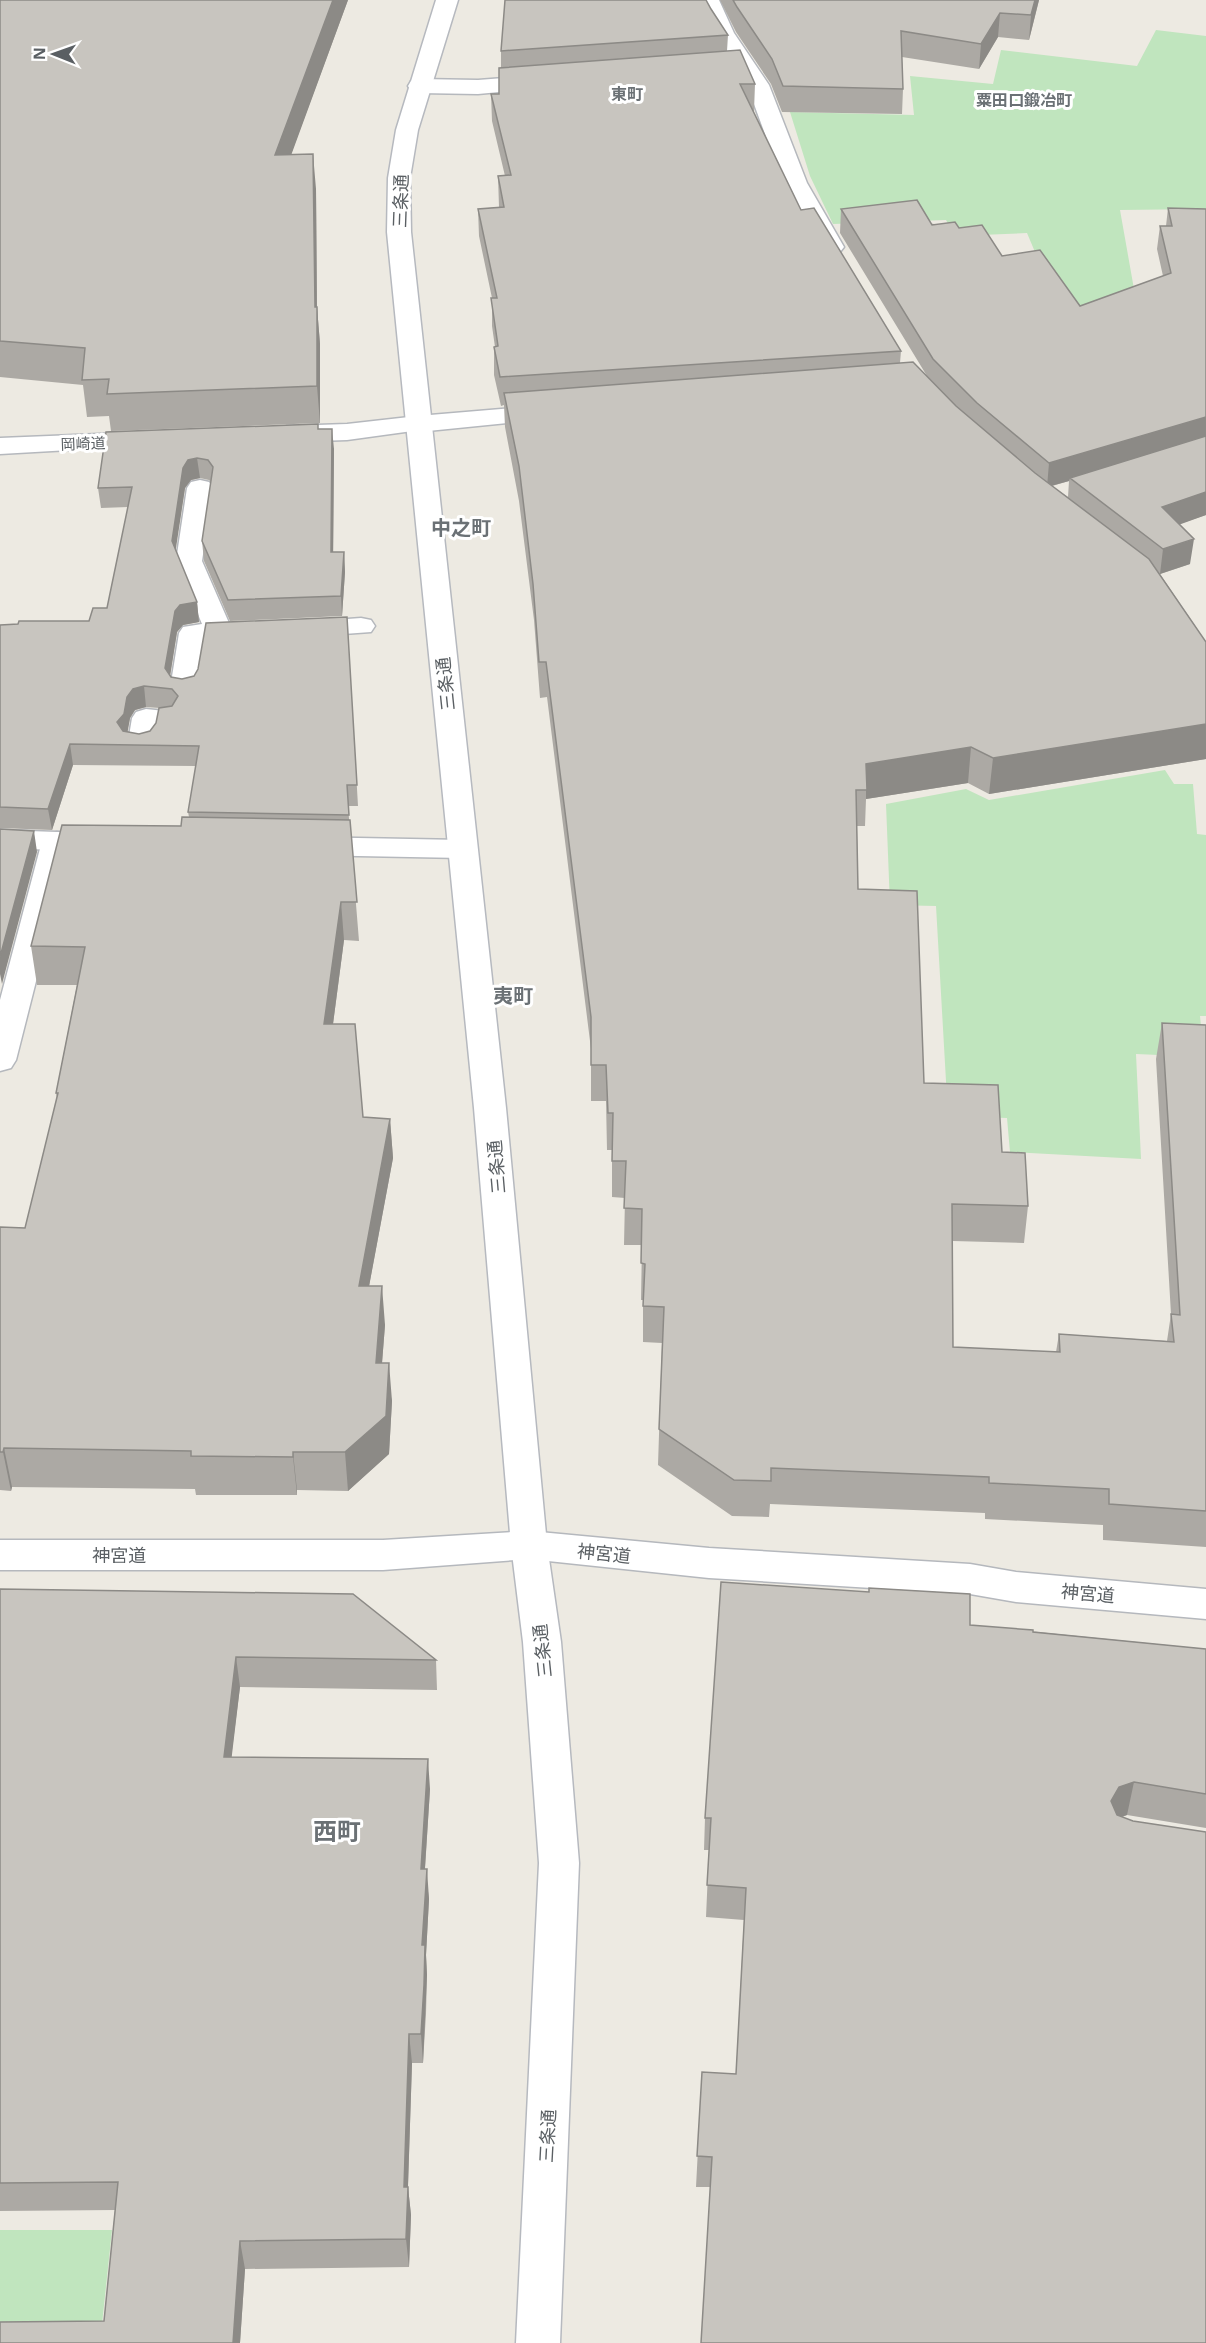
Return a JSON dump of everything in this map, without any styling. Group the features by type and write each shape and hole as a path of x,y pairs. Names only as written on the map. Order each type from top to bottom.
{"main road":[{"name":"三条通","path":"447,0 407,130 399,178 399,232 492,1131 529,1545 542,1642 560,1863 538,2343"},
{"path":"708,0 735,68 758,85 795,183 844,267"},
{"path":"419,86 478,87 568,80"},
{"path":"264,435 347,432 568,411"},
{"name":"岡崎道","path":"0,446 171,439"},
{"path":"200,488 189,561 219,632"},
{"path":"136,743 142,743 146,718 177,706 193,633 361,626"},
{"path":"0,838 128,842"},
{"path":"0,1060 57,841"},
{"path":"282,846 462,849"},
{"name":"神宮道","path":"0,1555 383,1555 529,1545 709,1563 970,1579 1016,1587 1206,1604"}],"green space":[{"path":"1156,30 1206,36 1206,209 1120,210 1140,323 1083,328 1043,271 1027,233 955,236 946,220 833,224 810,176 790,112 914,115 910,76 993,84 1001,50 1137,66"},
{"path":"1165,770 1174,784 1193,784 1197,834 1206,835 1206,1016 1200,1016 1204,1057 1136,1054 1141,1159 1010,1152 1007,1118 948,1116 936,906 890,905 886,804 966,789 989,800"},
{"path":"0,2230 112,2230 100,2343 0,2327"}],"building":[{"path":"0,0 333,0 275,155 313,154 317,386 107,394 109,379 82,380 85,348 0,341"},
{"path":"505,0 706,0 728,35 501,51"},
{"path":"733,0 1035,0 1031,15 1000,13 981,44 901,31 903,89 783,86 772,59"},
{"path":"740,50 755,84 740,84 801,210 814,208 901,351 500,377 494,347 498,346 491,298 497,298 478,209 504,207 498,176 511,175 491,94 499,94 499,68"},
{"path":"917,200 932,225 955,222 959,228 982,225 1002,256 1040,250 1080,306 1171,273 1160,226 1172,226 1168,208 1206,209 1206,417 1049,463 977,403 933,359 841,209"},
{"path":"913,362 956,406 1035,473 1149,559 1206,642 1206,724 993,758 971,747 866,764 867,790 856,790 858,889 917,891 924,1083 998,1085 1002,1152 1025,1153 1028,1206 952,1204 953,1347 1060,1352 1059,1334 1174,1342 1171,1314 1180,1315 1162,1023 1206,1025 1206,1511 1109,1504 1109,1489 989,1483 989,1477 771,1468 771,1481 734,1480 659,1429 664,1307 643,1306 645,1264 641,1263 642,1209 624,1208 626,1161 612,1161 613,1113 608,1113 606,1065 591,1065 591,1017 546,662 539,662 533,584 519,466 504,393"},
{"path":"318,424 318,429 332,429 331,552 344,552 341,596 228,600 202,541 213,467 208,460 197,458 188,460 183,468 172,541 197,602 180,605 175,611 165,668 171,677 182,679 194,676 198,669 206,623 347,617 357,785 347,785 349,815 188,812 199,746 70,744 48,809 0,807 0,625 18,624 19,621 89,621 93,608 107,608 132,487 98,488 106,432","holes":["144,686 172,689 178,696 172,706 159,708 156,723 150,731 139,734 123,731 117,722 124,714 127,697 133,689"]},
{"path":"1206,436 1206,492 1162,507 1194,539 1163,549 1070,478"},
{"path":"182,817 350,820 357,902 341,902 324,1024 355,1024 363,1117 390,1119 359,1286 382,1286 376,1363 389,1363 386,1416 345,1452 293,1452 293,1457 191,1456 191,1451 4,1448 3,1452 0,1452 0,1227 25,1228 58,1093 56,1093 85,947 31,946 62,825 181,826"},
{"path":"0,829 34,831 0,957"},
{"path":"721,1582 869,1592 869,1588 970,1594 970,1625 1206,1649 1206,1794 1134,1782 1119,1787 1111,1801 1117,1815 1133,1821 1206,1832 1206,2343 701,2343 712,2157 697,2156 702,2072 736,2074 746,1888 707,1885 711,1818 705,1818"},
{"path":"0,1589 353,1594 436,1660 236,1657 224,1757 428,1759 421,1869 427,1869 422,1945 425,1945 421,2034 409,2034 404,2187 408,2187 406,2239 240,2241 233,2343 0,2343 0,2322 104,2321 118,2182 0,2183"}],"district":[{"name":"東町","path":"627,94"},
{"name":"粟田口鍛冶町","path":"1024,100"},
{"name":"中之町","path":"461,527"},
{"name":"夷町","path":"513,995"},
{"name":"西町","path":"337,1830"}]}
